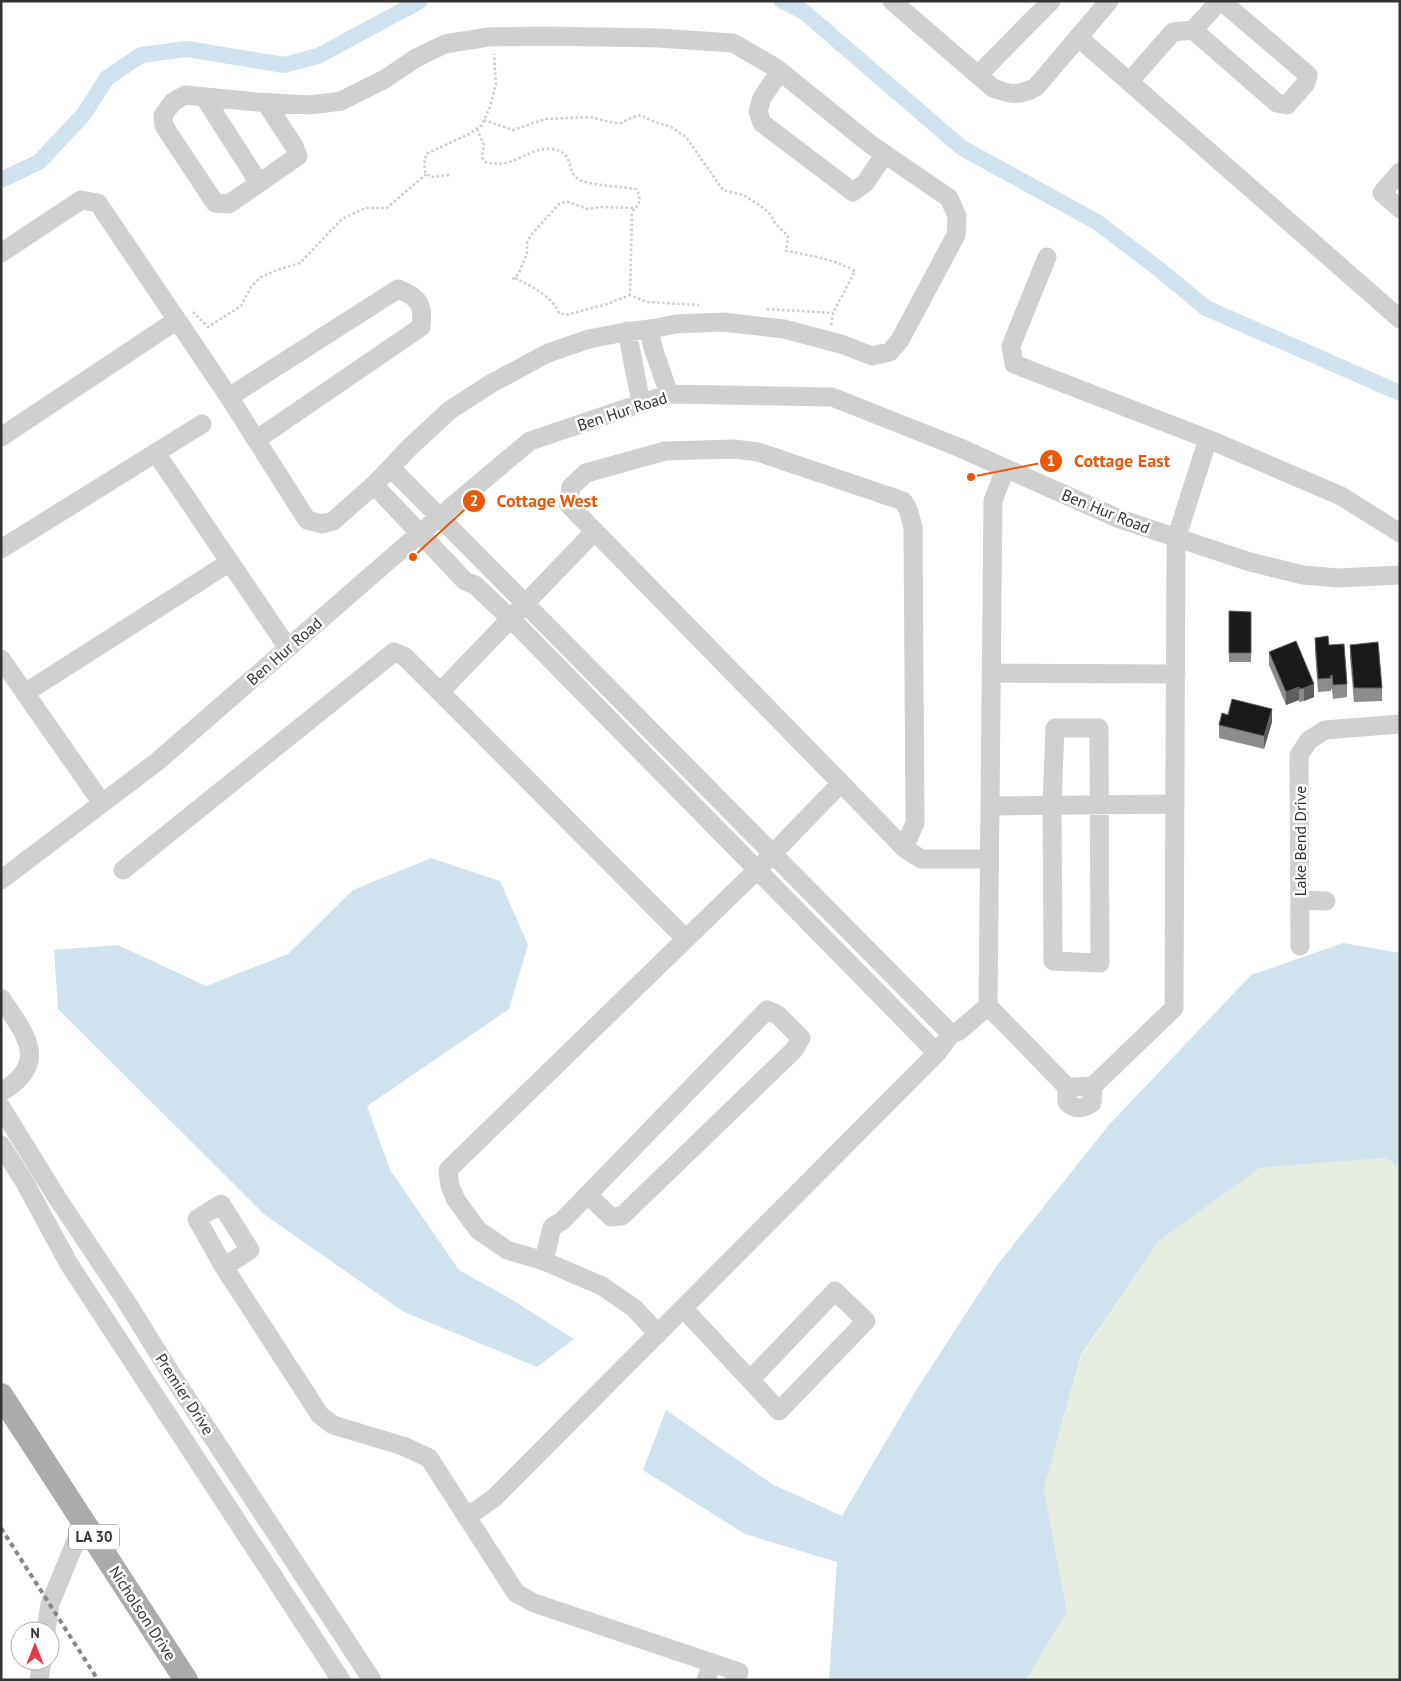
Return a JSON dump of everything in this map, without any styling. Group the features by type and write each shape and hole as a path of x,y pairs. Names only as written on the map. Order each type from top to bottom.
{"main road":[{"name":"Nicholson Drive","path":"1,1395 186,1680"}],"street":[{"path":"892,1 978,76 993,88 1007,94 1024,93 1036,87 1109,1"},
{"path":"978,76 1051,1"},
{"path":"1129,82 1173,32 1193,30 1216,5 1225,4 1308,75 1306,83 1287,105 1277,104 1193,30"},
{"path":"1,253 81,200 98,203 228,397 307,520 322,524 333,521 374,485 409,448 450,410 492,383 548,354 589,339 676,324 723,322 784,330 842,344 872,356 890,352 900,340 956,235 957,216 949,198 870,144 780,71 733,43 658,38 493,37 445,44 416,58 384,79 341,101 310,105 266,103 185,95 172,102 163,115 164,126 215,203 228,204 298,156 294,146 266,103"},
{"path":"1078,37 1400,318"},
{"path":"780,71 762,98 758,111 762,123 853,192 865,183 885,154"},
{"path":"204,97 259,183"},
{"path":"1400,172 1382,193 1400,209"},
{"path":"1047,257 1011,346 1014,364 1208,439 1341,496 1400,533"},
{"path":"228,397 398,289 412,294 423,311 421,328 256,440"},
{"path":"1,437 177,320"},
{"path":"649,329 653,348 669,394"},
{"path":"627,331 641,404"},
{"path":"633,363 657,359"},
{"name":"Ben Hur Road","path":"1,880 158,761 419,534 530,441 669,394 832,397 958,447 1117,518 1176,539 1250,562 1304,574 1338,578 1400,575"},
{"path":"1,549 202,424"},
{"path":"1005,469 992,502 988,1006 1067,1087 1093,1086 1174,1008 1176,539 1208,439"},
{"path":"904,848 915,823 913,527 904,502 758,452 734,449 665,452 586,472 571,487 568,504 904,848 921,859 989,859"},
{"path":"156,453 288,648"},
{"path":"391,468 951,1034"},
{"path":"374,485 465,581 475,585 510,618 937,1053"},
{"path":"394,505 411,489"},
{"path":"440,692 595,531"},
{"path":"25,693 230,562"},
{"path":"123,870 394,652 404,656 686,939"},
{"path":"1,659 102,803"},
{"path":"991,673 1176,674"},
{"name":"Lake Bend Drive","path":"1300,946 1299,755 1309,740 1324,730 1400,724"},
{"path":"1055,728 1098,728 1100,963 1053,961 1052,805 1055,728"},
{"path":"658,1334 634,1308 602,1286 544,1262 507,1250 478,1230 456,1200 450,1186 448,1170 757,870 841,783"},
{"path":"990,806 1174,804"},
{"path":"1300,900 1326,900"},
{"path":"1,998 23,1031 29,1045 30,1058 24,1073 9,1088 1,1092"},
{"path":"467,1517 494,1498 937,1053 951,1034 960,1032 988,1006"},
{"path":"544,1262 552,1227 562,1221 588,1195 766,1010 778,1015 801,1038 794,1050 622,1216 611,1217 588,1195"},
{"name":"Premier Drive","path":"1,1107 56,1196 372,1680"},
{"name":"Premier Drive","path":"1,1145 24,1181 69,1264 341,1680"},
{"path":"224,1267 320,1415 334,1425 403,1446 429,1458 516,1593 534,1603 709,1671 739,1672 736,1680"},
{"path":"684,1308 750,1380 779,1411 866,1321 835,1291 750,1380"},
{"path":"174,1423 193,1407"},
{"path":"47,1621 50,1604 84,1521"}],"path":[{"path":"426,174 424,165 426,154 469,134 482,125 490,107 496,84 493,37"},
{"path":"484,120 513,130 545,118 590,117 621,123 641,115 671,127 686,137 723,190 743,194 771,215 775,223 788,236 786,251 842,264 854,271 833,313 829,341"},
{"path":"477,129 484,145 482,157 484,162 500,164 513,161 544,148 563,151 578,178 595,184 636,189 639,192 640,200 632,214 630,295"},
{"path":"426,174 432,177 449,176"},
{"path":"165,304 178,305 196,313 208,328 241,306 251,287 261,277 300,263 342,218 366,208 387,208 426,174"},
{"path":"634,208 600,207 587,209 569,202 560,203 531,235 527,243 527,254 519,272 513,279 538,289 555,305 559,313 566,315 607,304 630,295 647,302 705,305"},
{"path":"764,309 833,313"}],"shaded area":[{"path":"1385,1158 1400,1168 1400,1680 1026,1680 1067,1612 1044,1488 1081,1356 1159,1241 1260,1168"}],"water":[{"path":"431,858 500,881 528,945 509,1009 367,1106 390,1170 459,1270 509,1298 574,1339 537,1367 404,1312 265,1215 58,1009 54,950 118,945 206,986 288,954 353,890"},
{"path":"1343,943 1400,953 1400,1168 1385,1158 1260,1168 1159,1241 1081,1355 1044,1488 1067,1612 1026,1680 829,1680 837,1562 745,1534 643,1470 666,1410 772,1484 842,1516 915,1392 998,1264 1108,1126 1251,975"}],"building":[{"path":"1229,611 1251,612 1251,653 1229,653"},
{"path":"1328,636 1329,645 1344,644 1347,684 1333,685 1332,675 1330,676 1331,678 1318,679 1315,638"},
{"path":"1296,641 1314,684 1286,692 1269,652"},
{"path":"1378,642 1382,688 1354,688 1350,645"},
{"path":"1232,699 1272,709 1264,736 1219,725 1222,713 1228,715"}],"waterway":[{"path":"1,180 39,162 84,114 107,78 141,55 187,49 284,65 318,56 420,1"},
{"path":"782,1 803,11 962,148 1097,222 1206,308 1400,393"}],"railway":[{"path":"1,1528 98,1680"}],"place":[{"name":"Cottage East","path":"971,477"},
{"name":"Cottage West","path":"413,557"}]}
